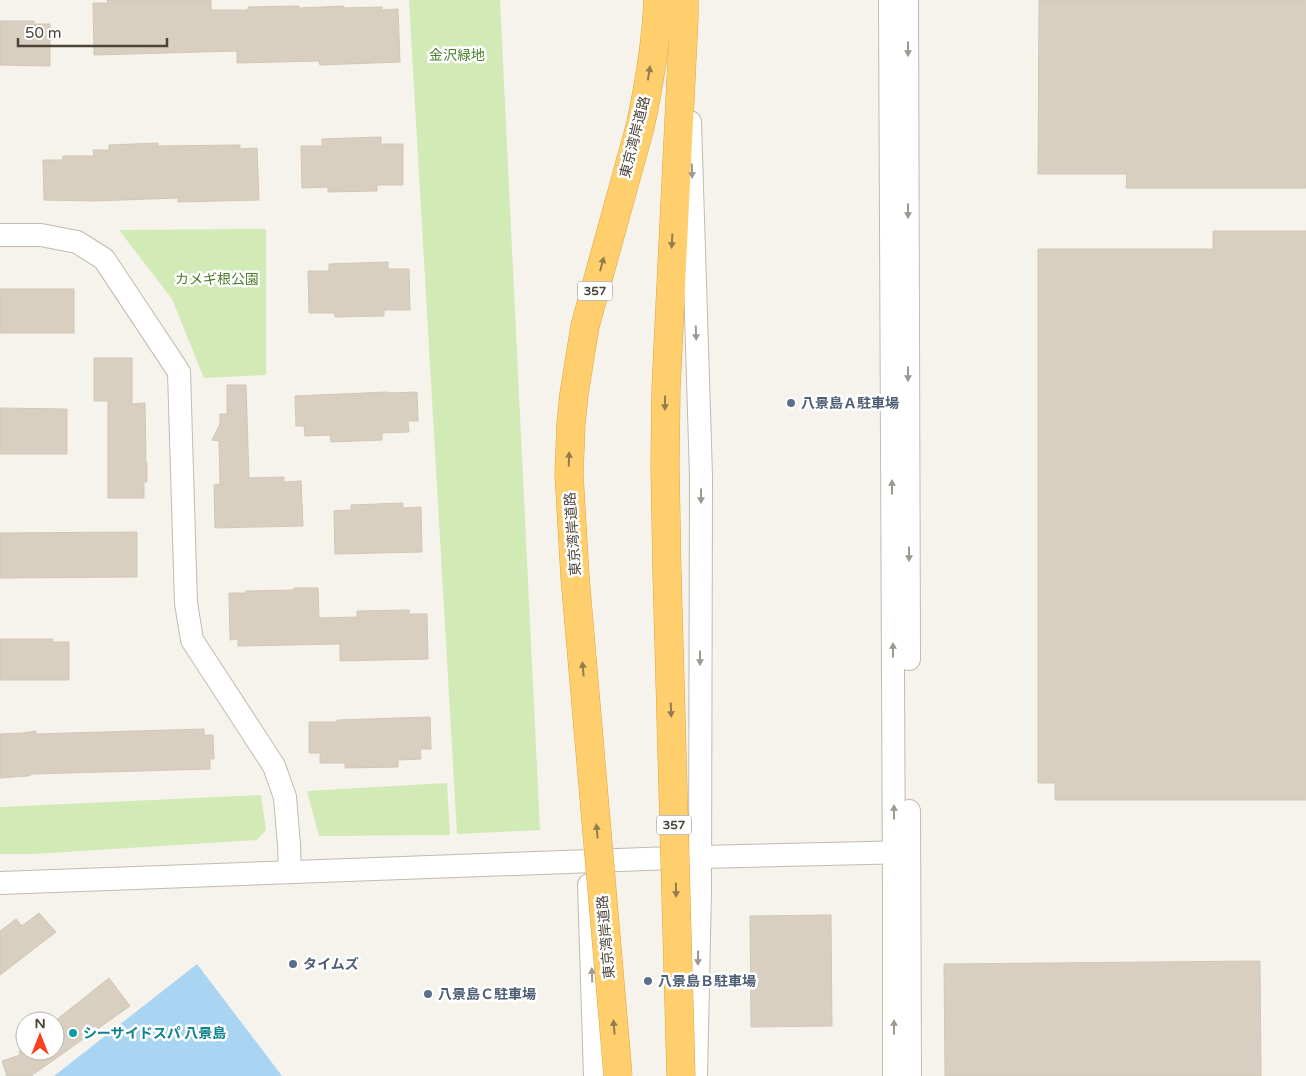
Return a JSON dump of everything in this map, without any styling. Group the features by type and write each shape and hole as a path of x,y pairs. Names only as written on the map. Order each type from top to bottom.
{"highway":[{"name":"東京湾岸道路","path":"618,1076 575,577 569,474 574,394 585,326 640,127 655,38 658,0"},
{"name":"357","path":"681,1076 665,465 666,388 684,9"}],"street":[{"path":"890,0 902,852 910,1076"},
{"path":"894,1076 902,852 907,0"},
{"path":"684,9 690,128 701,476 700,857 696,1076"},
{"path":"0,235 41,235 77,242 104,259 179,372 186,603 192,640 274,766 285,797 290,872"},
{"path":"0,883 700,857 902,852"},
{"path":"588,861 595,1076"}],"green space":[{"name":"金沢緑地","path":"409,0 500,0 540,830 457,834"},
{"name":"カメギ根公園","path":"266,229 266,375 204,378 172,299 119,230"},
{"path":"447,783 450,835 319,836 307,791"},
{"path":"261,795 266,830 257,840 33,854 0,854 0,807"}],"water":[{"path":"197,964 282,1076 54,1076"}],"building":[{"path":"107,0 211,0 211,10 248,10 248,7 299,6 299,8 344,6 344,8 382,7 382,10 398,9 400,62 320,65 319,61 237,63 237,51 94,55 93,3 108,3"},
{"path":"1039,0 1306,0 1306,188 1126,188 1127,174 1038,174"},
{"path":"0,21 34,21 34,24 50,24 50,66 0,65"},
{"path":"381,137 381,144 403,144 403,185 377,185 377,191 328,192 328,187 302,188 301,146 322,146 322,139"},
{"path":"158,143 158,146 240,145 240,149 257,148 259,200 178,202 178,198 95,201 44,200 43,160 63,160 63,156 94,156 93,150 109,150 109,145"},
{"path":"1213,231 1306,231 1306,800 1055,800 1055,783 1038,783 1038,249 1213,249"},
{"path":"388,262 388,269 409,269 410,310 384,310 384,316 335,317 335,313 309,313 308,271 329,271 329,264"},
{"path":"0,289 74,289 74,333 0,333"},
{"path":"94,358 132,358 132,404 145,403 147,482 144,482 144,498 108,498 108,401 94,401"},
{"path":"227,385 246,385 249,478 284,477 284,482 301,481 303,526 215,528 214,485 220,484 219,441 212,440 220,424 220,414 227,414"},
{"path":"417,392 418,421 408,421 409,432 382,433 382,440 331,442 330,435 305,436 304,426 296,426 295,396"},
{"path":"0,408 67,409 67,454 0,454"},
{"path":"403,503 403,508 421,507 422,552 335,554 334,511 351,510 351,505"},
{"path":"137,532 137,577 0,578 0,533"},
{"path":"294,588 318,588 319,618 357,617 357,611 409,610 409,614 427,614 428,659 340,661 340,644 238,646 238,639 230,640 229,593 294,590"},
{"path":"0,639 53,639 53,642 69,642 69,680 0,680"},
{"path":"430,717 431,749 420,749 421,759 398,760 398,767 345,768 345,763 320,763 320,753 309,753 309,722"},
{"path":"204,729 204,735 213,735 214,759 210,759 210,769 33,774 0,778 0,734 36,731 36,734"},
{"path":"39,913 56,932 0,975 0,931 16,919 22,926"},
{"path":"831,915 832,1026 751,1027 750,916"},
{"path":"1260,961 1261,1076 945,1076 944,964"},
{"name":"シーサイドスパ 八景島","path":"109,978 130,1006 65,1052 65,1013"},
{"name":"シーサイドスパ 八景島","path":"15,1057 15,1061 52,1061 31,1076 7,1076 2,1061"}],"place":[{"name":"八景島Ａ駐車場","path":"791,403"},
{"name":"タイムズ","path":"293,964"},
{"name":"八景島Ｂ駐車場","path":"648,981"},
{"name":"八景島Ｃ駐車場","path":"428,994"},
{"name":"シーサイドスパ 八景島","path":"73,1033"}]}
